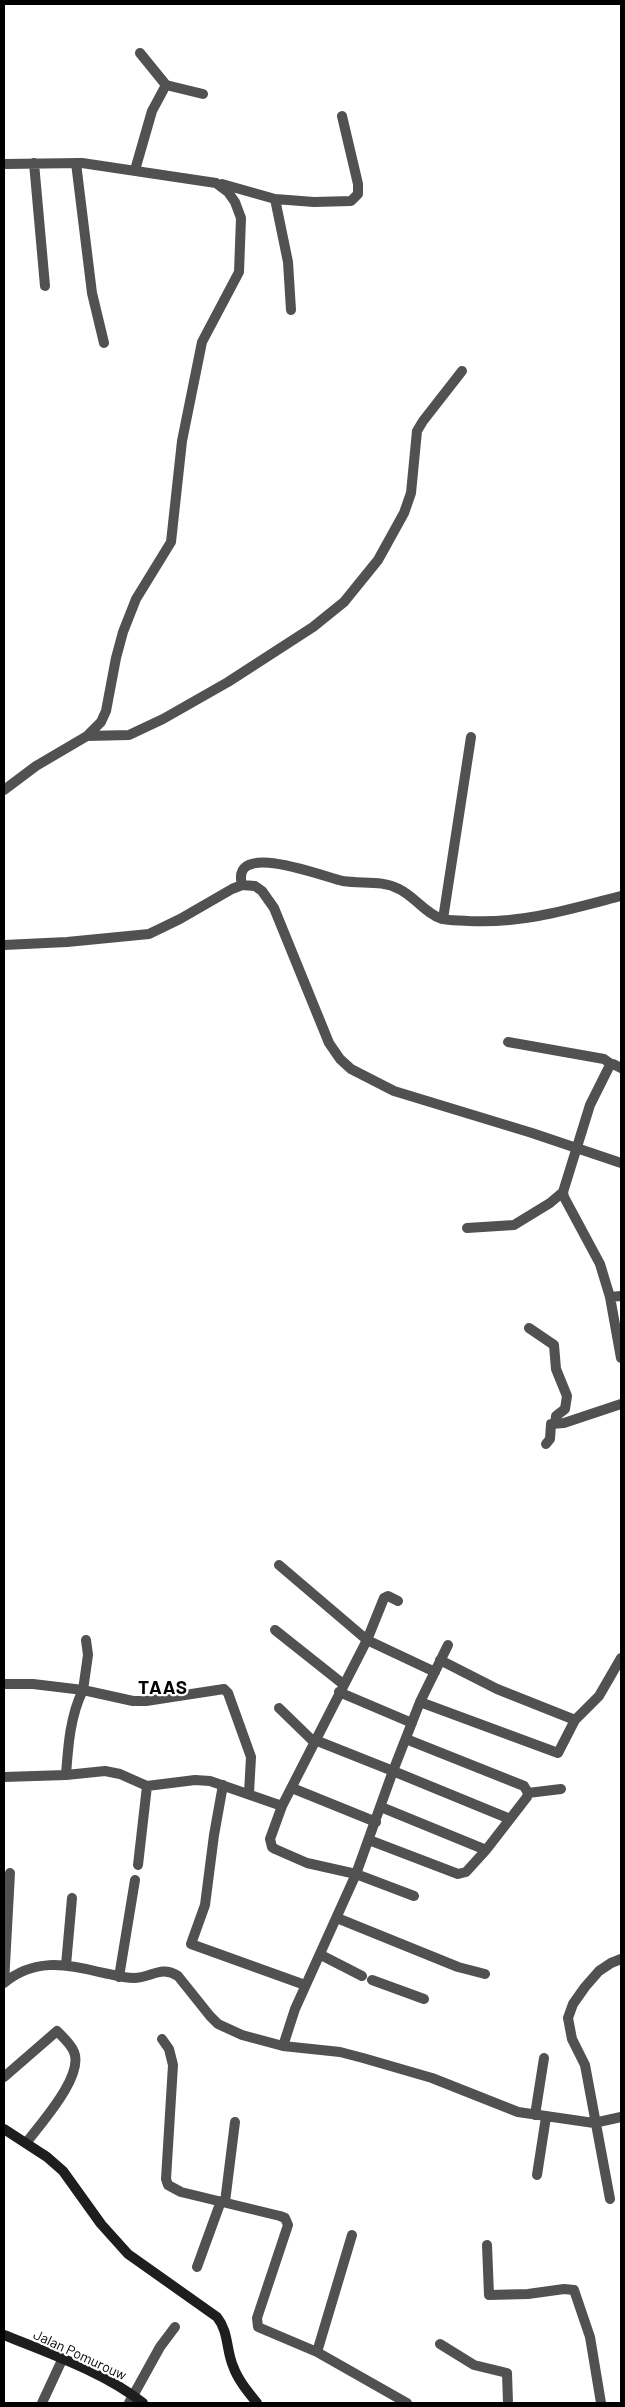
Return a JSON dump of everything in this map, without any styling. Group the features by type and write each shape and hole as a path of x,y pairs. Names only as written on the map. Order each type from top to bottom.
{"street":[{"path":"140,53 166,85 203,94"},
{"path":"135,170 152,111 166,85"},
{"path":"4,164 76,163 216,183 275,199 340,203 356,198 358,184 342,116"},
{"path":"34,163 45,286"},
{"path":"76,163 92,293 104,343"},
{"path":"4,790 36,766 87,736 101,722 106,711 123,632 136,599 171,542 182,440 200,350 206,332 239,272 242,256 241,218 235,202 228,192 216,183"},
{"path":"275,199 288,262 290,310"},
{"path":"87,736 129,735 148,728 228,682 313,627 344,602 378,560 404,513 410,493 417,432 422,420 462,371"},
{"path":"443,919 471,737"},
{"path":"242,885 241,872 251,864 266,862 346,882 383,883 399,889 443,919 500,922 524,919 621,896"},
{"path":"4,945 67,942 149,934 172,924 232,889 242,885 255,886 269,899 292,948 320,1025 340,1059 352,1069 394,1091 578,1148 621,1164"},
{"path":"508,1042 604,1059 621,1068"},
{"path":"611,1064 590,1104 563,1192 564,1198 600,1264 610,1297 621,1358"},
{"path":"467,1228 514,1225 550,1203 563,1192"},
{"path":"610,1297 621,1296"},
{"path":"529,1328 552,1343 555,1348 556,1369 567,1400 565,1409 556,1416 555,1424"},
{"path":"546,1444 550,1439 550,1427 555,1424 564,1424 621,1404"},
{"path":"279,1565 367,1640 435,1672"},
{"path":"398,1601 388,1596 384,1598 367,1640 282,1806 270,1839 272,1847 300,1860 356,1874 414,1896"},
{"path":"275,1630 341,1688 412,1723"},
{"path":"66,1775 70,1732 77,1702 82,1690 88,1655 86,1640"},
{"path":"283,2046 294,2009 356,1874 420,1702 448,1645"},
{"path":"420,1702 558,1754 575,1720 599,1696 621,1658"},
{"path":"440,1660 497,1689 575,1720"},
{"path":"4,1684 33,1684 82,1690 132,1701 146,1702 224,1689 228,1693 242,1727 251,1757 248,1793"},
{"path":"279,1708 314,1741 394,1771 510,1819"},
{"path":"406,1739 524,1786 528,1793"},
{"path":"4,1777 112,1771 147,1786 195,1780 223,1785 282,1806"},
{"path":"223,1785 214,1834 207,1895 202,1916 191,1944 305,1985"},
{"path":"138,1865 147,1786"},
{"path":"292,1788 376,1822"},
{"path":"368,1840 458,1874 466,1872 486,1850 528,1793 561,1789"},
{"path":"381,1807 486,1850"},
{"path":"4,1983 10,1873"},
{"path":"119,1977 135,1880"},
{"path":"66,1964 72,1898"},
{"path":"337,1918 458,1967 485,1974"},
{"path":"610,2199 605,2162 594,2123 585,2065 574,2043 568,2018 573,2004 599,1971 621,1959"},
{"path":"318,1960 424,1999"},
{"path":"4,1983 25,1969 53,1963 66,1964 119,1977 134,1978 163,1970 171,1971 178,1976 218,2024 242,2035 283,2046 340,2052 363,2058 432,2078 496,2105 534,2115 594,2123 621,2117"},
{"path":"4,2077 57,2031 74,2052 76,2065 72,2077 61,2096 27,2142"},
{"path":"162,2039 169,2049 172,2065 166,2179 171,2188 285,2218 288,2225 256,2324 262,2330 287,2338 317,2352 407,2403"},
{"path":"534,2115 544,2058"},
{"path":"537,2175 546,2117"},
{"path":"197,2267 223,2202 234,2122"},
{"path":"4,2129 27,2142 63,2172 102,2224 128,2254 218,2317 223,2324 227,2336 232,2365 242,2384 257,2403"},
{"path":"317,2352 352,2235"},
{"path":"487,2245 489,2295 528,2294 564,2288 574,2290 590,2337 601,2403"},
{"path":"131,2399 175,2327"},
{"name":"Jalan Pomurouw","path":"4,2335 62,2360 131,2399 143,2403"},
{"path":"440,2344 474,2365 507,2373 508,2403"},
{"path":"42,2403 62,2360"}],"district":[{"name":"TAAS","path":"163,1688"}]}
